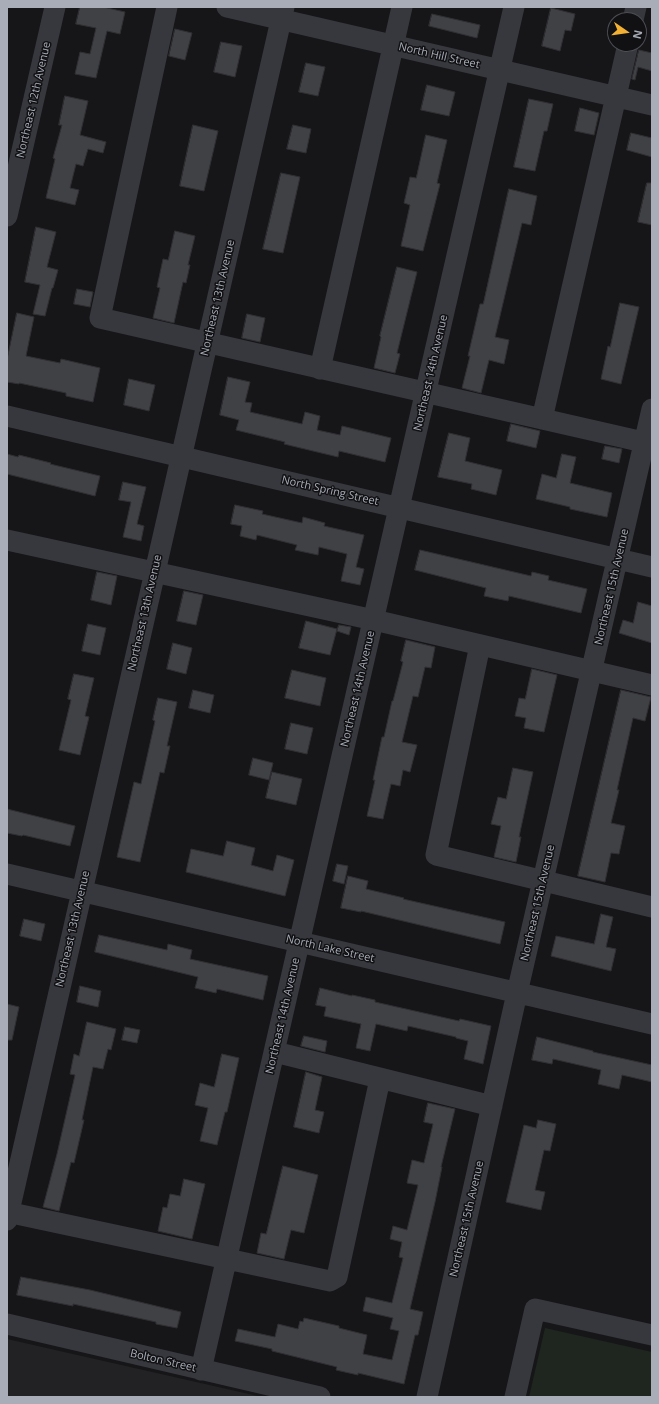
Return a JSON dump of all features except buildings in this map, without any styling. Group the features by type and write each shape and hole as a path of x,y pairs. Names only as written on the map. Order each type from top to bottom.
{"street":[{"name":"Northeast 12th Avenue","path":"7,216 55,7"},
{"path":"167,7 100,318 648,443"},
{"name":"North Hill Street","path":"227,7 282,13 392,46 652,105"},
{"path":"320,369 402,7"},
{"name":"Northeast 14th Avenue","path":"201,1370 301,942 514,7"},
{"name":"Northeast 13th Avenue","path":"8,1215 282,13"},
{"path":"542,419 626,52"},
{"name":"Northeast 15th Avenue","path":"427,1397 517,994 618,559 648,443 652,410"},
{"name":"North Spring Street","path":"7,416 652,567"},
{"path":"7,540 374,620 652,685"},
{"path":"480,645 436,855 652,907"},
{"name":"North Lake Street","path":"7,874 517,994 652,1024"},
{"path":"275,1052 492,1106"},
{"path":"8,1215 330,1281 337,1277 380,1078"},
{"path":"515,1397 535,1309 652,1335"},
{"name":"Bolton Street","path":"7,1324 320,1397"}],"shaded area":[{"path":"545,1328 652,1352 652,1397 529,1397"},
{"path":"7,1339 262,1397 7,1397"}]}
